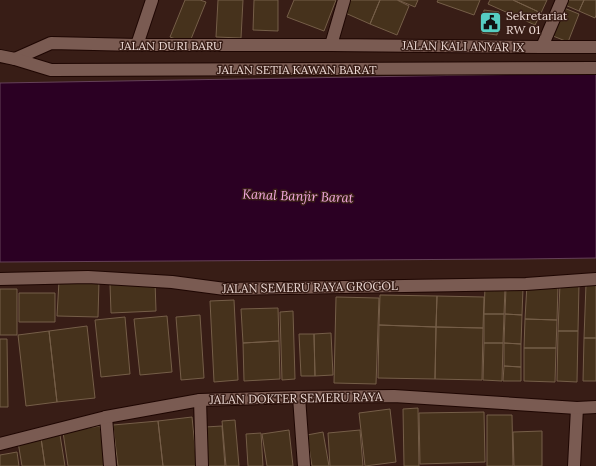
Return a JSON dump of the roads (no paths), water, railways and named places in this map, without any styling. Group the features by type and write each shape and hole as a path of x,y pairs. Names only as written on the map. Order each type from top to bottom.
{"street":[{"path":"137,45 152,0"},
{"path":"331,44 344,0"},
{"path":"542,47 562,0"},
{"name":"JALAN DURI BARU","path":"14,59 51,43 137,45 331,44"},
{"name":"JALAN KALI ANYAR IX","path":"331,44 596,47"},
{"name":"JALAN SETIA KAWAN BARAT","path":"0,56 51,70 596,68"},
{"name":"JALAN SEMERU RAYA GROGOL","path":"0,279 88,277 172,282 225,289 526,284 596,279"},
{"name":"JALAN DOKTER SEMERU RAYA","path":"0,444 106,417 200,400 394,396 577,408 596,407"},
{"path":"299,397 304,466"},
{"path":"200,400 202,466"},
{"path":"574,466 577,408"},
{"path":"106,417 110,466"}],"water":[{"name":"Kanal Banjir Barat","path":"596,73 596,258 0,262 0,83"}],"place":[{"name":"Sekretariat RW 01","path":"491,22"}]}
